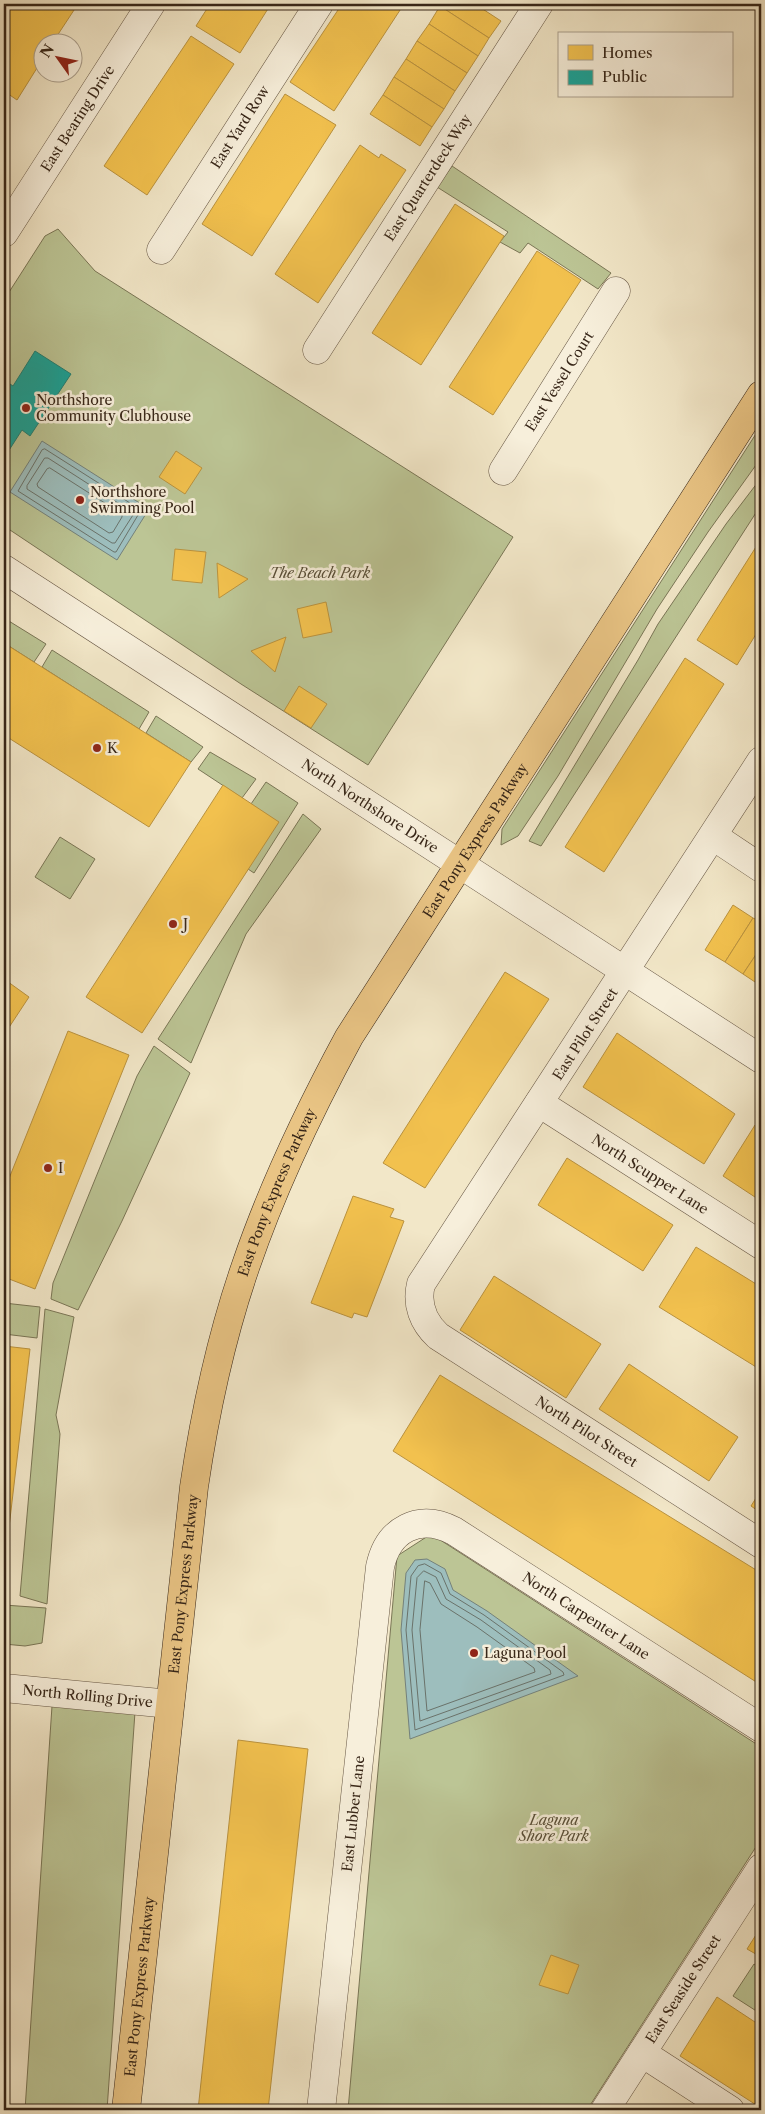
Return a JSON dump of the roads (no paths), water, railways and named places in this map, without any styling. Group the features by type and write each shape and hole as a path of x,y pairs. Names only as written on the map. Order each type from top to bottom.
{"main road":[{"name":"East Pony Express Parkway","path":"126,2110 194,1487 202,1431 217,1366 245,1267 286,1163 330,1072 350,1037 761,395"}],"street":[{"name":"East Bearing Drive","path":"4,233 151,4"},
{"name":"East Yard Row","path":"161,250 319,4"},
{"name":"East Quarterdeck Way","path":"316,350 539,4"},
{"name":"East Vessel Court","path":"503,471 616,291"},
{"name":"North Northshore Drive","path":"4,569 761,1058"},
{"name":"East Pilot Street","path":"421,1310 419,1294 421,1284 626,972 761,761"},
{"path":"713,836 761,868"},
{"name":"North Scupper Lane","path":"539,1104 761,1245"},
{"name":"North Pilot Street","path":"421,1310 430,1329 438,1336 761,1544"},
{"name":"North Carpenter Lane","path":"406,1528 418,1524 431,1523 454,1531 761,1728"},
{"name":"East Lubber Lane","path":"321,2110 380,1567 388,1544 406,1528"},
{"name":"North Rolling Drive","path":"4,1688 170,1704"},
{"name":"East Seaside Street","path":"605,2110 761,1868"},
{"path":"642,2053 730,2110"}],"water":[{"name":"Northshore Swimming Pool","path":"42,441 149,509 117,560 10,492"},
{"name":"Laguna Pool","path":"427,1559 445,1569 453,1590 487,1611 578,1676 410,1739 401,1630 406,1573 415,1560"}],"place":[{"name":"Northshore Community Clubhouse","path":"26,408"},
{"name":"Northshore Swimming Pool","path":"80,500"},
{"name":"K","path":"97,748"},
{"name":"J","path":"173,924"},
{"name":"I","path":"48,1168"},
{"name":"Laguna Pool","path":"474,1653"}],"park label":[{"name":"The Beach Park","path":"320,573"},
{"name":"Laguna Shore Park","path":"554,1828"}]}
